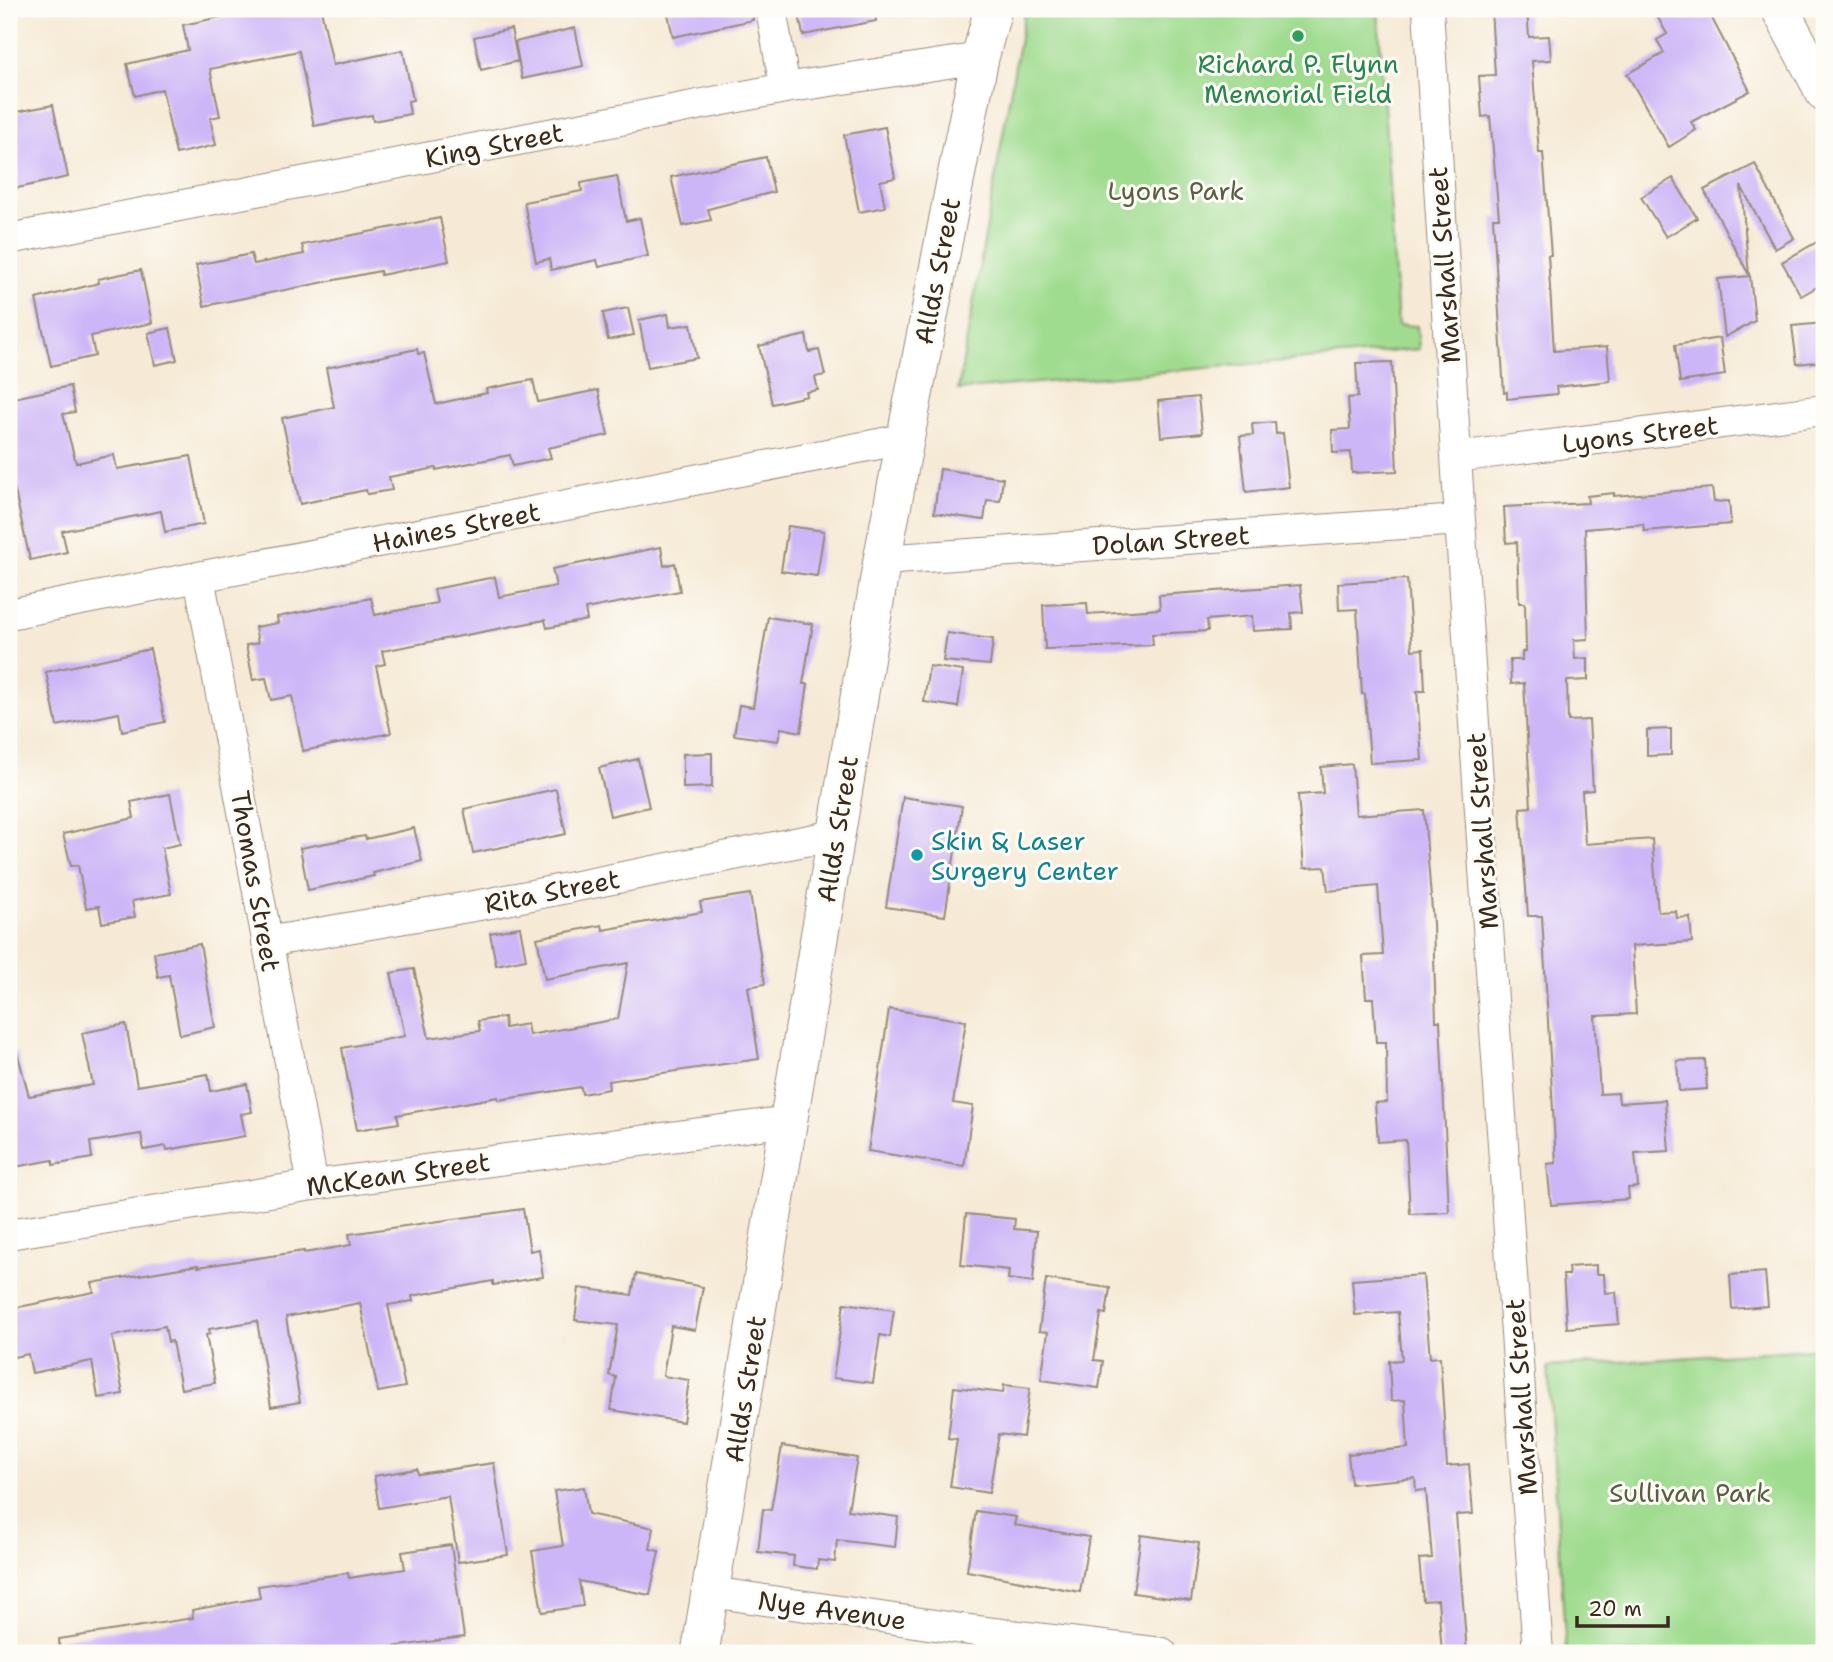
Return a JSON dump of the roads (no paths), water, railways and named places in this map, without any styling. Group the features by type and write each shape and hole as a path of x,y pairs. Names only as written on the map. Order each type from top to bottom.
{"street":[{"path":"771,9 785,89"},
{"name":"Allds Street","path":"700,1653 882,560 980,58 993,9"},
{"name":"Marshall Street","path":"1428,9 1460,520 1538,1653"},
{"path":"1780,9 1824,92"},
{"name":"King Street","path":"9,239 785,89 980,58"},
{"name":"Lyons Street","path":"1457,457 1824,410"},
{"name":"Haines Street","path":"9,614 904,439"},
{"name":"Dolan Street","path":"882,560 1460,520"},
{"name":"Thomas Street","path":"199,577 313,1185"},
{"name":"Rita Street","path":"268,942 491,903 835,835"},
{"name":"McKean Street","path":"9,1234 313,1185 789,1121"},
{"name":"Nye Avenue","path":"711,1592 969,1630 1162,1653"}],"place":[{"name":"Richard P. Flynn Memorial Field","path":"1298,36"},
{"name":"Skin & Laser Surgery Center","path":"917,855"}],"park label":[{"name":"Lyons Park","path":"1176,190"},
{"name":"Sullivan Park","path":"1690,1492"}]}
